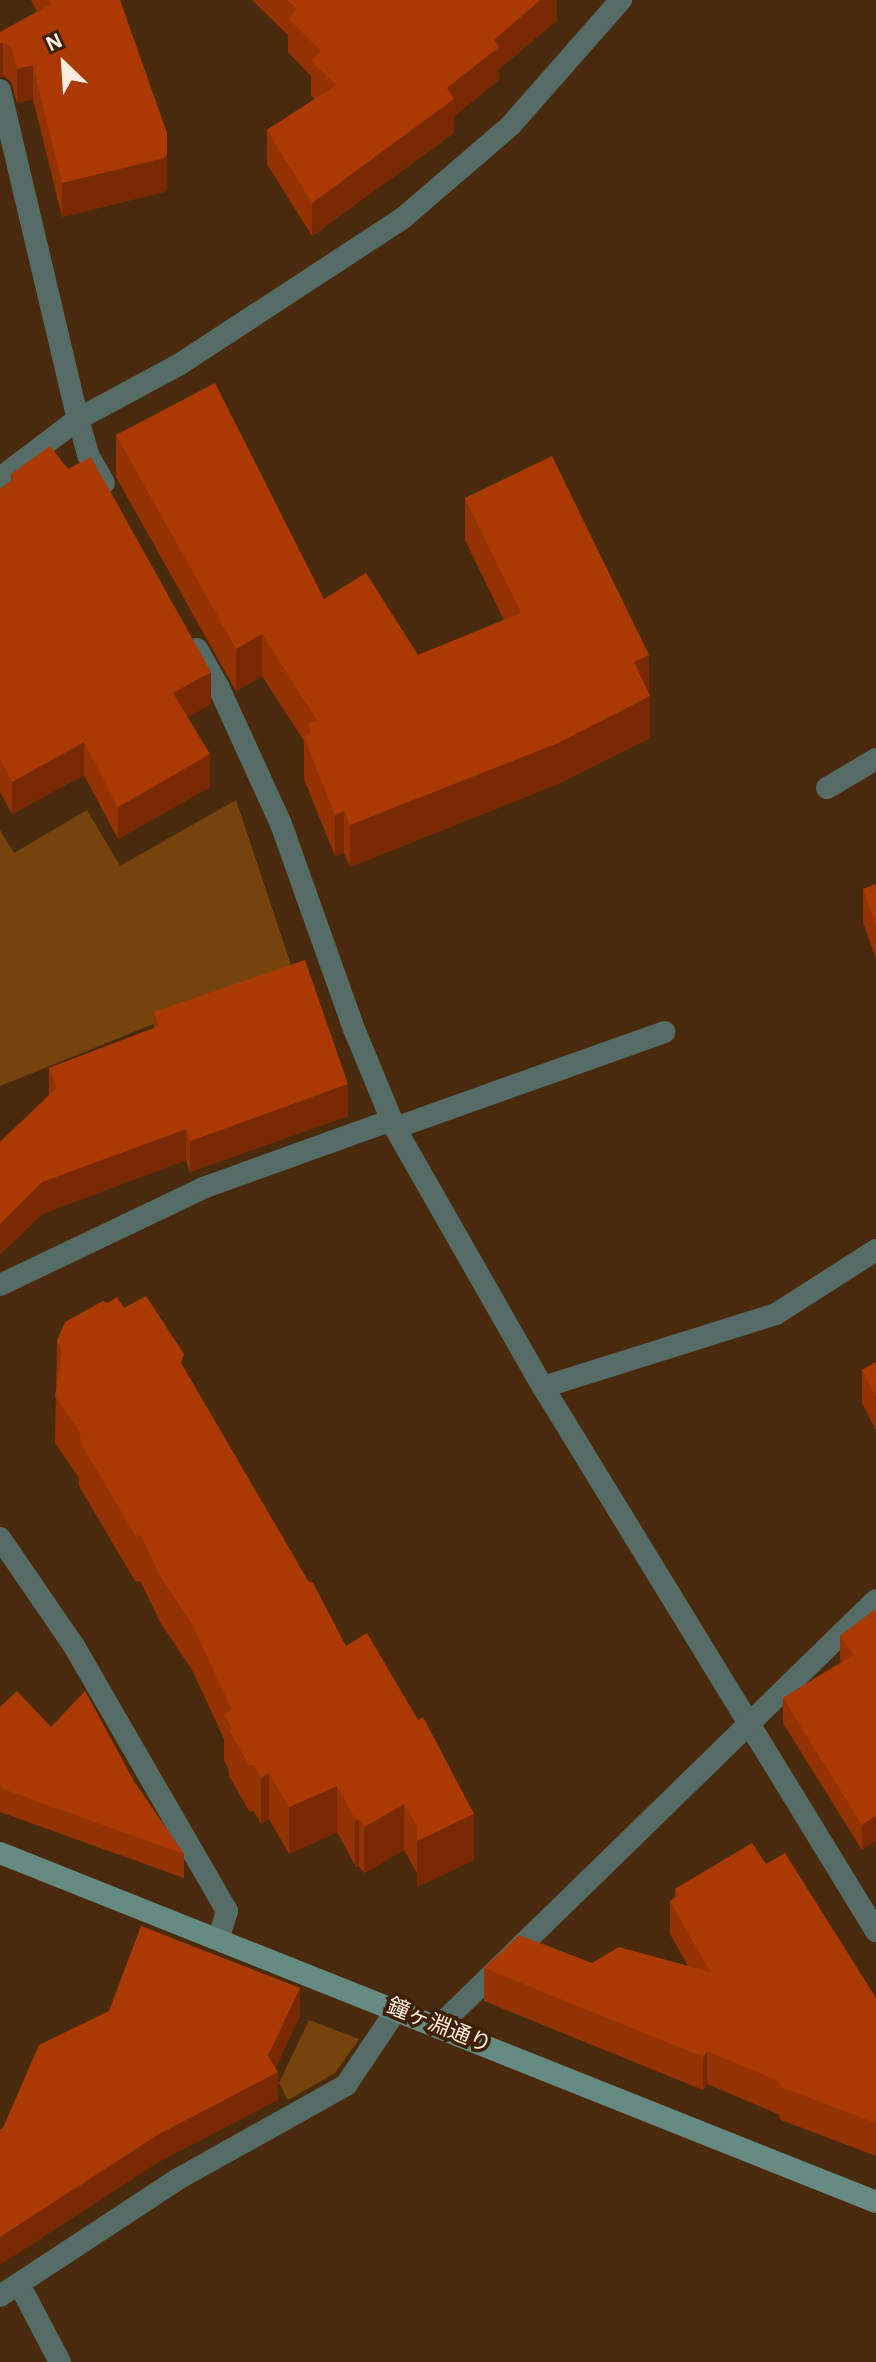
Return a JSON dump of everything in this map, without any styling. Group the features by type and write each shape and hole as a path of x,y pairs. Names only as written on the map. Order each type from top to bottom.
{"main road":[{"name":"鐘ヶ淵通り","path":"0,1853 876,2202"}],"street":[{"path":"0,478 78,419 180,364 403,218 511,125 621,0"},
{"path":"0,90 88,455 116,504"},
{"path":"189,635 219,688 281,824 354,1029 394,1124 543,1387 876,1931"},
{"path":"827,788 876,759"},
{"path":"0,1285 203,1188 664,1032"},
{"path":"543,1387 776,1314 876,1250"},
{"path":"0,1538 74,1646 227,1911 219,1938"},
{"path":"439,2026 876,1600"},
{"path":"60,2362 9,2290 178,2179 346,2085 397,2009"}],"shaded area":[{"path":"236,800 292,968 0,1086 0,830 14,853 87,810 120,866"},
{"path":"309,2020 359,2039 335,2073 288,2100 279,2083"}],"building":[{"path":"49,0 120,0 167,133 167,154 164,158 62,183 33,65 17,69 11,47 0,43 0,32 51,4"},
{"path":"287,0 540,0 494,40 499,47 447,88 454,99 312,203 267,130 336,85 311,61 321,51 288,18 297,9"},
{"path":"215,383 324,599 366,573 418,655 521,613 465,498 552,456 649,655 634,662 650,696 558,743 350,825 344,811 335,815 304,737 311,732 308,724 317,720 262,634 236,649 116,435"},
{"path":"50,446 68,469 91,457 211,672 173,693 210,754 118,807 84,742 12,782 0,759 0,489 14,479 11,474"},
{"path":"876,884 876,926 863,889"},
{"path":"305,960 348,1084 190,1141 186,1129 42,1182 0,1224 0,1142 57,1088 49,1068 159,1026 154,1012"},
{"path":"146,1296 184,1354 181,1363 308,1581 313,1583 346,1646 367,1633 418,1720 423,1717 474,1814 417,1841 417,1826 404,1804 364,1827 359,1819 356,1821 337,1786 289,1807 269,1773 261,1778 254,1765 249,1765 229,1730 232,1728 224,1714 232,1710 192,1624 160,1576 141,1536 135,1535 79,1440 81,1434 55,1396 62,1351 57,1341 65,1322 103,1301 108,1303 117,1297 124,1308"},
{"path":"876,1362 876,1397 862,1370"},
{"path":"876,1609 876,1816 862,1825 783,1698 854,1655 840,1636"},
{"path":"17,1691 51,1727 85,1691 135,1783 184,1854 0,1788 0,1707"},
{"path":"752,1843 766,1864 785,1853 876,1998 876,2123 781,2087 778,2081 707,2051 703,2057 484,1968 519,1935 592,1963 619,1947 710,1972 670,1901 679,1895 675,1889"},
{"path":"141,1926 300,1988 268,2056 278,2072 159,2134 0,2237 0,2130 39,2045 109,2011"}]}
